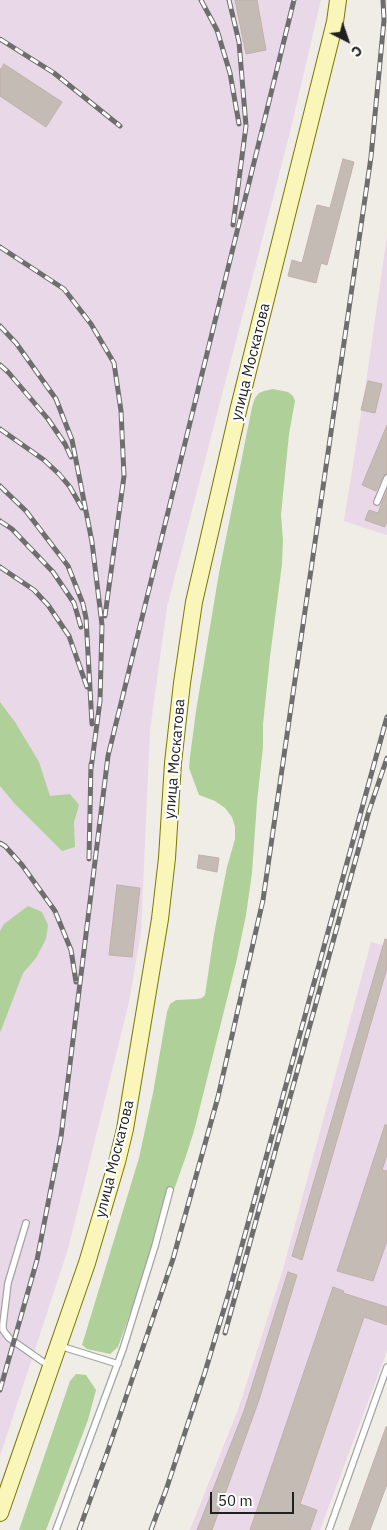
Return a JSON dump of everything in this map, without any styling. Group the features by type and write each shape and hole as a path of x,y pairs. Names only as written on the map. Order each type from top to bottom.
{"main road":[{"name":"улица Москатова","path":"0,1513 87,1263 125,1129 160,919 167,858 173,763 194,602 239,407 335,22 338,0"}],"lane":[{"path":"377,502 387,478"},
{"path":"56,1530 118,1364 170,1190"},
{"path":"26,1223 8,1282 3,1330 9,1338 51,1367"},
{"path":"58,1346 118,1364"},
{"path":"329,1530 387,1367"}],"shaded area":[{"path":"0,0 321,0 289,136 167,607 150,730 141,933 129,1002 68,1249 0,1456"},
{"path":"387,236 387,535 344,521"},
{"path":"371,942 387,946 387,1351 320,1530 190,1530 238,1410 282,1273"}],"green space":[{"path":"273,389 288,392 295,401 289,434 281,515 282,564 263,724 263,747 252,873 246,915 236,963 194,1131 118,1347 110,1354 87,1349 82,1345 139,1158 153,1093 167,1012 170,1004 176,1000 197,999 205,995 214,934 227,867 235,839 235,827 232,817 225,808 215,801 199,795 189,768 196,711 219,573 252,407 259,393"},
{"path":"0,702 15,722 39,762 50,796 70,794 79,805 74,822 75,847 62,851 15,804 0,786"},
{"path":"28,906 42,912 48,925 46,939 36,958 23,973 0,1033 0,931 4,924"},
{"path":"76,1374 86,1375 96,1390 88,1420 46,1530 19,1530 70,1381"}],"building":[{"path":"235,0 257,0 266,50 246,54"},
{"path":"4,64 62,102 46,127 0,96 0,70"},
{"path":"343,159 354,162 327,265 321,263 316,283 288,276 292,260 302,263 317,205 330,208"},
{"path":"368,381 382,384 375,413 361,410"},
{"path":"387,425 387,473 383,476 376,491 362,485"},
{"path":"387,490 387,521 385,527 365,520 369,510 378,513"},
{"path":"199,855 219,858 217,872 197,868"},
{"path":"117,885 140,888 132,957 109,955"},
{"path":"385,939 387,940 387,968 302,1260 292,1256"},
{"path":"385,1125 387,1125 387,1155 382,1170 387,1171 387,1241 373,1281 337,1271"},
{"path":"288,1272 297,1275 259,1400 212,1530 197,1530 244,1411"},
{"path":"333,1287 344,1291 343,1293 387,1307 387,1325 364,1317 300,1504 317,1510 310,1530 250,1530"},
{"path":"386,1427 387,1484 370,1530 349,1530"}],"railway":[{"path":"201,0 217,30 230,73 239,124"},
{"path":"229,0 239,42 246,126 233,225"},
{"path":"0,1390 37,1260 61,1137 108,756 294,0"},
{"path":"79,1530 173,1259 218,1097 263,900 371,157 384,20 383,0"},
{"path":"0,39 54,73 120,126"},
{"path":"0,247 64,289 91,324 114,363 121,411 124,476 105,616"},
{"path":"0,326 16,343 56,399 72,440 92,542 102,625 100,701 91,769"},
{"path":"0,365 48,419 65,444 71,457"},
{"path":"0,429 44,460 59,474 70,487 82,508"},
{"path":"0,486 26,511 68,566 83,604 86,618 92,724"},
{"path":"0,521 12,529 53,572 74,603 81,627"},
{"path":"0,567 34,590 48,605 69,636 87,687"},
{"path":"151,1530 205,1372 230,1289 387,717"},
{"path":"225,1333 369,811 387,758"},
{"path":"89,859 91,764"},
{"path":"0,843 22,865 55,911 71,950 76,982"}]}
